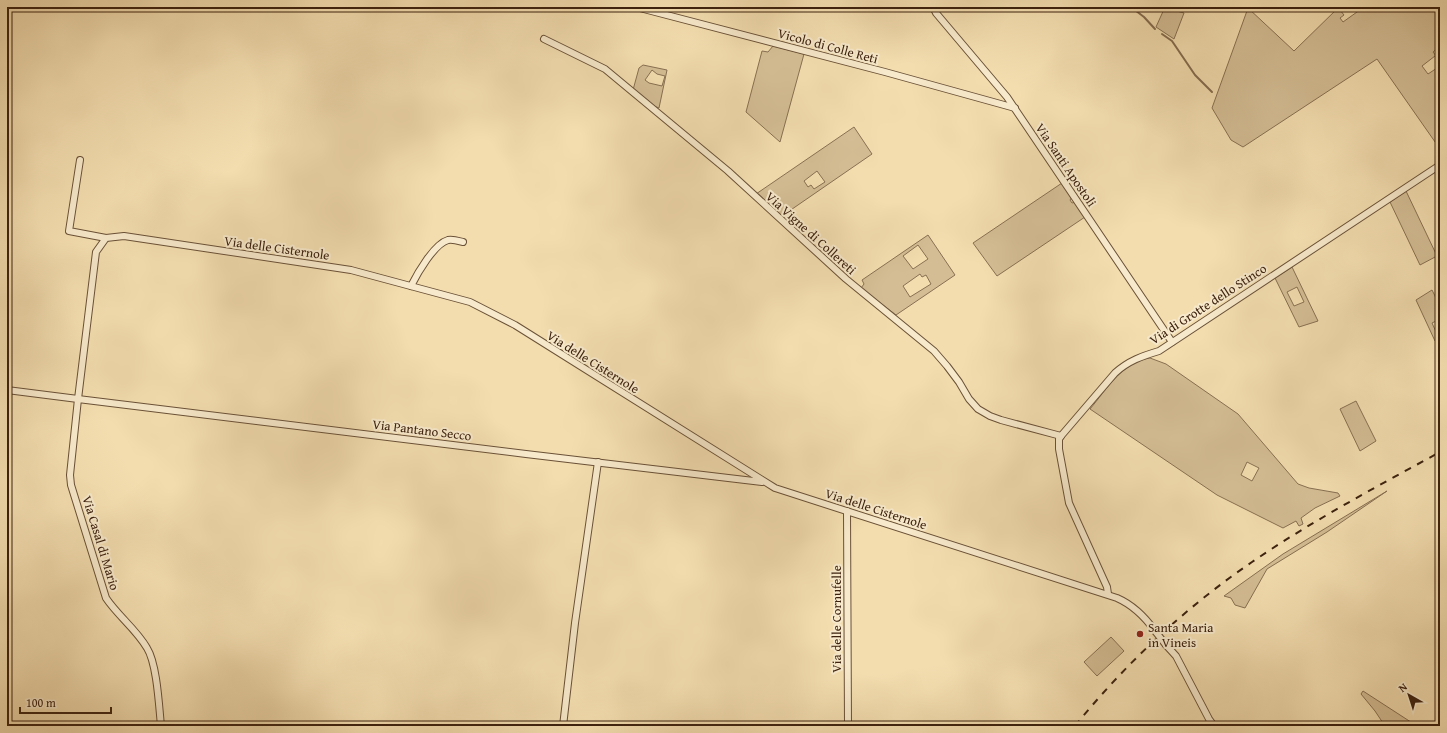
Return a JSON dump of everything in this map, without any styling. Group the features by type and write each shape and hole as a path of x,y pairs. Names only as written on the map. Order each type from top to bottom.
{"street":[{"name":"Vicolo di Colle Reti","path":"636,7 885,72 1015,108"},
{"name":"Via Santi Apostoli","path":"933,7 936,13 1015,108 1172,342"},
{"name":"Via Vigne di Collereti","path":"544,39 605,70 728,171 840,274 934,351 947,366 978,409 1001,420 1061,436"},
{"name":"Via delle Cisternole","path":"80,160 69,231 106,238 124,236 351,270 470,302 515,325 775,488 1108,594 1127,602 1141,614 1176,656 1214,726"},
{"name":"Via di Grotte dello Stinco","path":"1061,436 1115,373 1124,365 1132,360 1159,351 1440,165"},
{"path":"7,390 78,399 96,252 106,238"},
{"path":"411,286 427,258 444,242 448,240 463,242"},
{"name":"Via Pantano Secco","path":"78,399 764,482"},
{"name":"Via Casal di Mario","path":"78,399 70,475 71,485 106,598 146,646 151,655 154,666 161,726"},
{"path":"1061,436 1059,449 1069,503 1108,587 1108,594"},
{"path":"563,726 575,623 598,462"},
{"name":"Via delle Cornufelle","path":"847,511 848,726"}],"shaded area":[{"path":"1165,7 1174,7 1173,10 1184,13 1174,39 1156,27"},
{"path":"1339,7 1344,7 1340,10 1344,15 1340,18 1343,22 1364,7 1440,7 1440,46 1433,52 1440,63 1435,56 1422,66 1428,74 1440,66 1440,149 1377,59 1243,147 1231,140 1212,108 1248,8 1294,51"},
{"path":"773,46 804,54 780,142 746,112 762,51 768,52"},
{"path":"643,65 667,70 659,108 654,106 633,90 639,68","holes":["652,70 657,74 665,76 662,86 649,83 645,80"]},
{"path":"854,127 872,154 782,216 756,194","holes":["817,171 825,182 814,189 811,185 808,187 804,181"]},
{"path":"1062,183 1072,197 1070,200 1072,203 1076,202 1085,217 997,276 973,243"},
{"path":"1406,191 1437,256 1420,265 1390,202"},
{"path":"928,235 955,275 896,315 861,288 864,284 862,280","holes":["918,245 928,259 913,269 903,256","920,274 922,277 926,275 931,284 910,297 903,286"]},
{"path":"1292,267 1318,321 1299,327 1275,278","holes":["1297,287 1304,302 1294,306 1287,292"]},
{"path":"1432,290 1440,306 1440,319 1432,323 1437,334 1440,333 1440,339 1435,341 1416,300"},
{"path":"1150,358 1166,364 1238,414 1298,484 1309,488 1338,493 1340,496 1315,508 1301,518 1303,524 1299,526 1296,521 1283,528 1217,495 1090,409 1109,385 1123,371 1140,361","holes":["1247,462 1259,468 1252,481 1241,475"]},
{"path":"1356,401 1376,441 1360,451 1340,409"},
{"path":"1387,491 1327,532 1267,569 1245,608 1235,605 1231,598 1224,596 1283,554"},
{"path":"1111,637 1124,651 1097,676 1084,662"},
{"path":"1363,691 1417,726 1385,726 1361,694"}],"waterway":[{"path":"1131,7 1144,17 1155,29"},
{"path":"1162,34 1172,41 1195,75 1212,92"}],"railway":[{"path":"1075,726 1114,681 1136,659 1180,617 1227,579 1321,518 1440,452"}],"place":[{"name":"Santa Maria in Vineis","path":"1140,634"}]}
